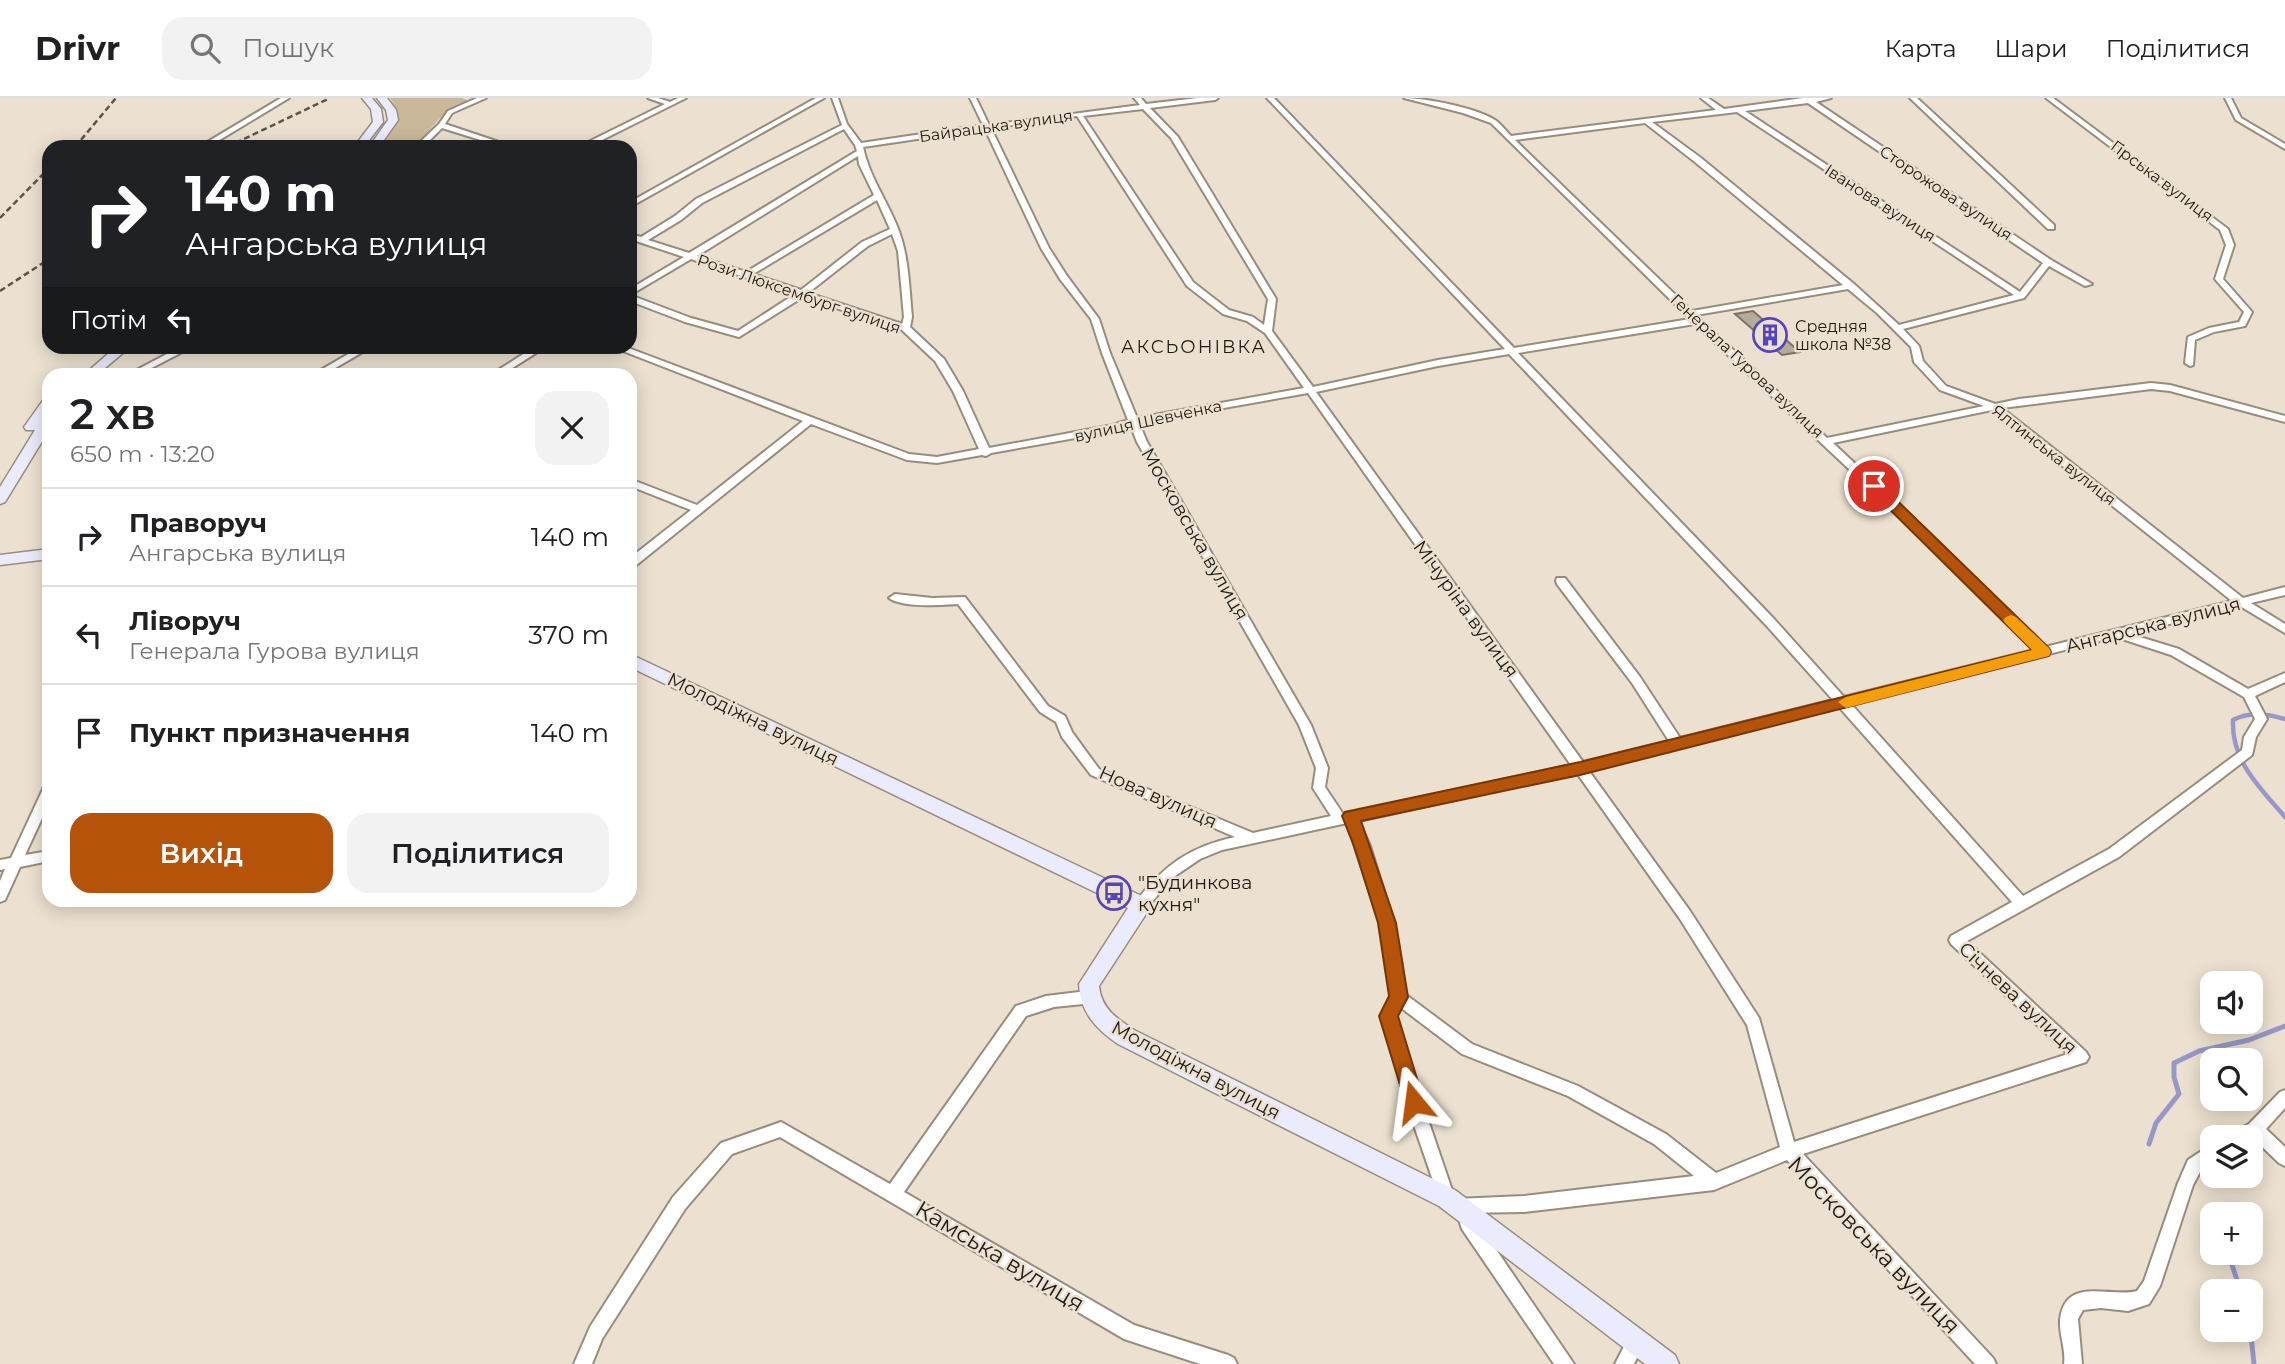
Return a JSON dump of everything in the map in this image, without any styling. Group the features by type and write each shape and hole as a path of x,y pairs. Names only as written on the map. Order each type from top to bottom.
{"street":[{"path":"215,140 286,98"},
{"path":"426,140 450,112 483,98"},
{"path":"651,98 671,104"},
{"path":"596,140 683,98"},
{"path":"637,201 821,98"},
{"path":"835,98 902,251 908,317 905,328"},
{"name":"Московська вулиця","path":"972,98 1045,248 1063,277 1095,318 1132,422 1305,725 1322,768 1319,788 1345,818 1363,846 1387,923 1398,997 1388,1016 1414,1102 1452,1202 1524,1204 1714,1182 1789,1151 1987,1364"},
{"path":"1138,98 1174,137 1272,299 1268,331"},
{"name":"Байрацька вулиця","path":"859,149 987,126 1216,98"},
{"path":"1270,98 1770,622 2022,904"},
{"name":"Генерала Гурова вулиця","path":"1407,98 1493,122 1693,318 1827,441 2043,652"},
{"path":"1704,98 1723,112"},
{"path":"1511,138 1828,98"},
{"path":"1913,98 2051,227"},
{"name":"Гірська вулиця","path":"2049,98 2224,229 2230,245 2220,279 2248,312 2242,324 2212,330 2191,339 2190,363"},
{"path":"2228,98 2238,119 2285,147"},
{"path":"379,140 393,120 391,110 383,99"},
{"name":"Сторожова вулиця","path":"1808,99 2048,262 2088,284"},
{"path":"364,140 378,122 376,108 369,100"},
{"name":"Іванова вулиця","path":"1739,110 2021,296"},
{"name":"Мічуріна вулиця","path":"1079,114 1190,284 1219,308 1250,319 1268,331 1685,915 1754,1023 1789,1151"},
{"name":"Ялтинська вулиця","path":"1647,122 1698,160 1851,285 1915,346 1919,362 1942,388 1994,407 2241,602 2285,629"},
{"path":"441,125 488,140"},
{"path":"642,240 678,218 699,201 846,126"},
{"path":"637,290 859,149"},
{"path":"748,274 879,195"},
{"path":"637,298 688,320 739,334 804,292 865,244 895,230"},
{"name":"Рози Люксембург вулиця","path":"637,238 905,328 939,359 958,391 986,453"},
{"path":"1896,328 2021,296 2048,262"},
{"name":"вулиця Шевченка","path":"635,354 920,459 986,453 1132,422 1310,390 1438,363 1693,318 1851,285"},
{"path":"84,368 101,354"},
{"path":"98,368 115,354"},
{"path":"146,368 174,354"},
{"path":"330,368 355,354"},
{"path":"507,368 530,354"},
{"path":"1827,441 1994,407 2151,386 2170,388 2285,419"},
{"path":"0,477 42,412"},
{"path":"637,558 810,420"},
{"path":"0,499 42,430"},
{"path":"637,485 698,509"},
{"path":"0,561 42,555"},
{"path":"1561,581 1636,680 1677,743"},
{"name":"Ангарська вулиця","path":"1141,905 1168,872 1194,854 1251,838 1580,768 2285,591"},
{"name":"Нова вулиця","path":"895,598 932,602 961,600 1044,709 1061,719 1066,734 1095,772 1251,838"},
{"path":"2118,634 2175,652 2250,699 2285,677"},
{"name":"Молодіжна вулиця","path":"637,663 1141,905"},
{"name":"Січнева вулиця","path":"1789,1151 2081,1057 1956,940 2114,853 2248,752 2250,737 2261,719 2250,699"},
{"path":"0,896 42,804"},
{"path":"0,865 42,857"},
{"path":"893,1193 1021,1010 1058,998 1088,998 1089,984 1096,971 1141,905"},
{"path":"1398,997 1467,1049 1573,1091 1660,1139 1714,1182"},
{"name":"Молодіжна вулиця","path":"1088,998 1105,1023 1126,1037 1452,1202 1666,1364"},
{"path":"2259,1125 2285,1097"},
{"path":"583,1364 596,1333 680,1203 727,1148 781,1129"},
{"name":"Камська вулиця","path":"781,1129 1130,1333 1228,1364"},
{"path":"2263,1137 2285,1158"},
{"path":"2073,1364 2075,1353 2069,1319 2074,1308 2084,1300 2103,1297 2127,1302 2143,1298 2151,1286 2186,1183 2194,1166 2200,1161"},
{"path":"1452,1202 1565,1364"},
{"path":"1624,1364 1636,1341"}],"shaded area":[{"path":"390,98 462,98 469,101 441,117 420,140 386,140 399,119 397,109"}],"building":[{"name":"Средняя школа №38","path":"1753,311 1800,352 1782,355 1735,314"}],"waterway":[{"path":"2285,719 2259,714 2233,720 2234,735 2242,761 2257,784 2285,817"},
{"path":"2149,1144 2156,1123 2179,1094 2174,1077 2174,1063 2199,1051 2249,1040 2285,1026"},
{"path":"2232,1265 2237,1279"},
{"path":"2252,1342 2254,1364"}],"railway":[{"path":"81,140 116,98"},
{"path":"242,140 330,98"},
{"path":"0,218 42,175"},
{"path":"0,291 42,264"}],"slow traffic":[{"path":"1846,702 2043,652 2011,620"}],"place":[{"name":"Средняя школа №38","path":"1770,335"},
{"name":"\"Будинкова кухня\"","path":"1114,893"}],"district":[{"name":"АКСЬОНІВКА","path":"1194,347"}],"route":[{"path":"1414,1102 1388,1016 1398,997 1387,923 1351,816 1580,768 2043,652 1874,486"}]}
